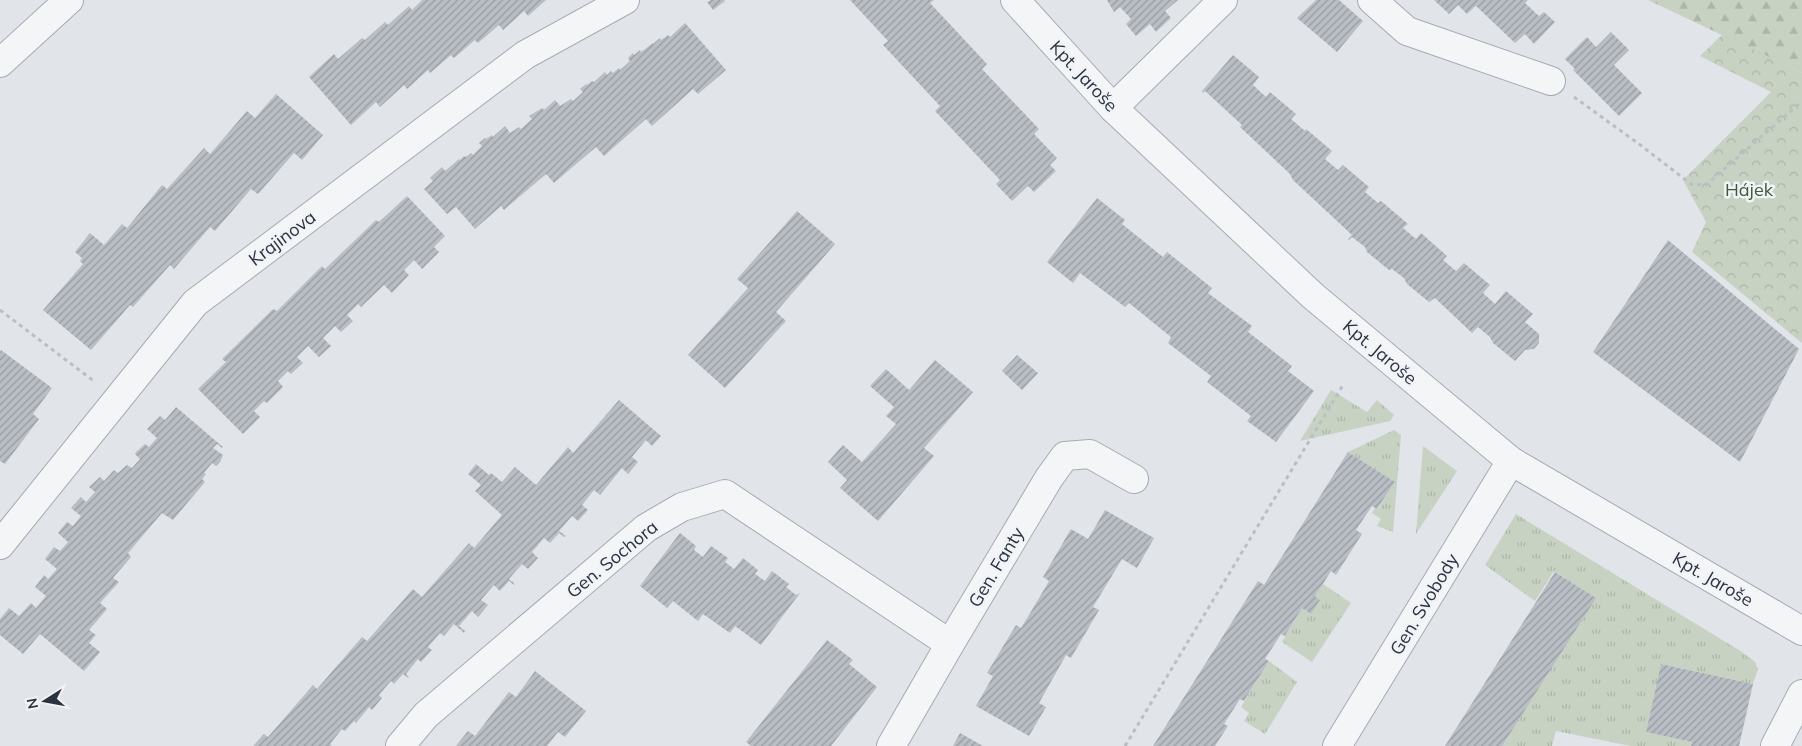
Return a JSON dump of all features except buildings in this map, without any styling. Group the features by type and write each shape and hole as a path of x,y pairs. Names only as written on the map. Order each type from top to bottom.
{"street":[{"path":"0,63 69,0"},
{"name":"Krajinova","path":"0,545 196,303 525,55 625,0"},
{"name":"Kpt. Jaroše","path":"1015,0 1113,108 1312,296 1511,461 1802,631"},
{"path":"1113,108 1223,0"},
{"path":"1372,0 1407,31 1551,81"},
{"name":"Gen. Fanty","path":"891,746 1049,478 1065,456 1090,454 1134,479"},
{"name":"Gen. Svobody","path":"1337,746 1511,461"},
{"name":"Gen. Sochora","path":"400,746 426,715 646,528 682,507 725,494 950,644"},
{"path":"1774,746 1802,694"}],"path":[{"path":"1551,81 1691,184 1706,184 1800,103 1802,104"},
{"path":"0,310 96,383"},
{"path":"1125,746 1343,385"}],"green space":[{"path":"1648,0 1802,0 1802,73"},
{"name":"Hájek","path":"1723,34 1802,73 1802,343 1692,252 1706,222 1683,180 1771,92 1700,56"},
{"path":"1331,390 1367,412 1377,400 1394,415 1390,421 1300,441"},
{"path":"1394,430 1401,435 1393,532 1377,526 1381,519 1372,513 1375,508 1378,509 1395,482 1348,452"},
{"path":"1423,446 1457,471 1416,534"},
{"path":"1516,514 1742,652 1755,662 1758,669 1753,684 1661,664 1646,732 1692,742 1691,746 1631,746 1556,731 1552,746 1501,746 1594,597 1554,571 1535,601 1485,565"},
{"path":"1323,584 1351,603 1312,662 1282,642 1302,608 1311,614 1320,600 1315,596"},
{"path":"1269,661 1297,682 1265,734 1244,721 1249,713 1241,707"}]}
